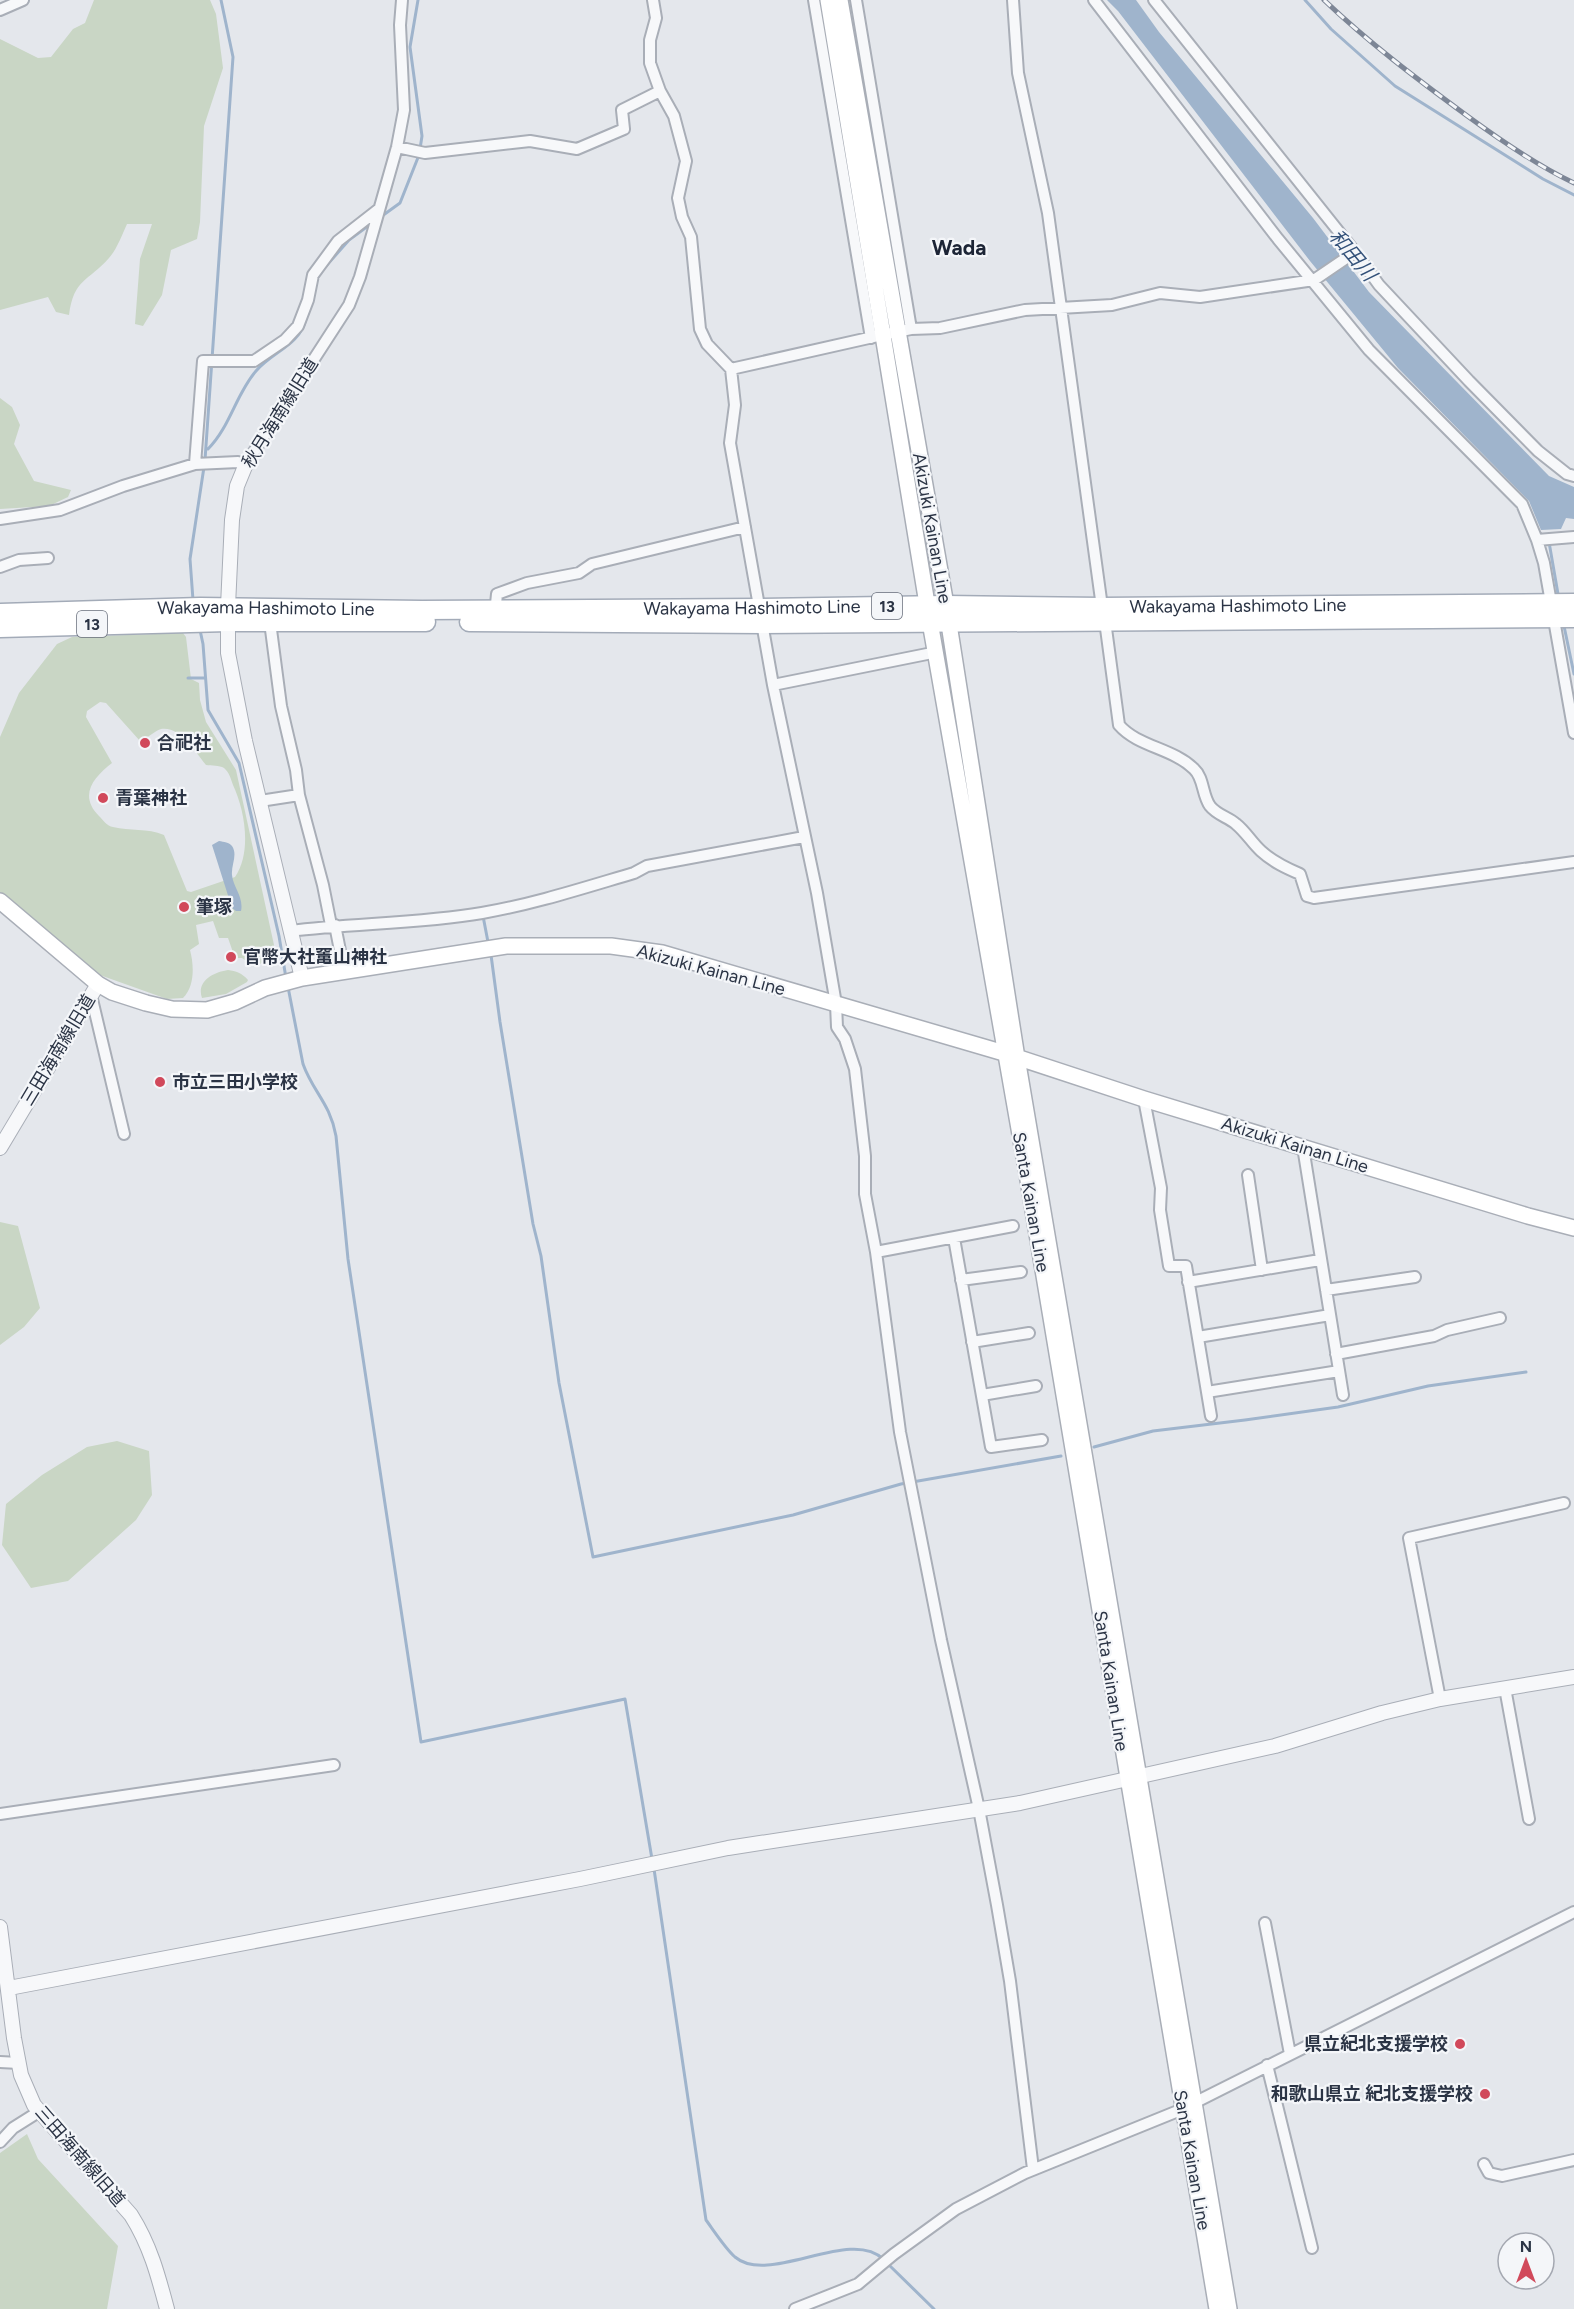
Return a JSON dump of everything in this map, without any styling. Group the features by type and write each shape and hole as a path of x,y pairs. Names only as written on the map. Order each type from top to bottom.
{"main road":[{"name":"Akizuki Kainan Line","path":"828,0 850,96 1011,1055"},
{"name":"Akizuki Kainan Line","path":"840,0 850,96"},
{"name":"Wakayama Hashimoto Line","path":"1552,611 1574,603"},
{"name":"Wakayama Hashimoto Line","path":"0,628 228,614 762,616 938,613 1552,611 1574,618"},
{"name":"Wakayama Hashimoto Line","path":"0,613 193,615"},
{"name":"Akizuki Kainan Line","path":"938,613 937,652 1011,1055"},
{"name":"Wakayama Hashimoto Line","path":"228,614 270,622 495,616"},
{"name":"Akizuki Kainan Line","path":"0,901 95,990 112,992 172,1009 190,1011 207,1010 235,1002 292,981 506,946 611,946 662,953 1011,1055 1144,1099 1574,1228"},
{"name":"Santa Kainan Line","path":"1011,1055 1028,1180 1134,1778 1189,2105 1229,2309"},
{"name":"Santa Kainan Line","path":"1189,2105 1217,2309"}],"street":[{"path":"0,10 23,0"},
{"name":"秋月海南線旧道","path":"292,981 290,931 233,686 228,653 232,520 237,486 246,464 348,305 360,277 397,147 405,110 400,25 402,0"},
{"path":"653,0 656,18 650,40 650,63 660,91 674,116 686,161 678,198 682,217 691,237 700,329 707,344 731,369 735,405 730,443 773,685 817,892 836,1004 837,1027 845,1039 855,1069 865,1156 865,1194 876,1252 900,1432 941,1640 979,1809 1010,1981 1033,2169"},
{"path":"814,0 890,334"},
{"path":"856,0 890,334"},
{"path":"1013,0 1018,73 1048,213 1063,309 1119,725 1126,734 1177,757 1195,770 1203,784 1209,804 1218,814 1236,824 1280,866 1300,874 1307,896 1314,898 1574,862"},
{"path":"1094,0 1278,239 1314,280 1369,350 1522,504 1544,563 1574,733"},
{"path":"1154,0 1379,285 1538,451 1574,476"},
{"path":"397,147 425,153 530,141 577,149 624,129 622,110 660,91"},
{"path":"197,464 203,361 254,361 285,340 298,326 308,300 313,275 338,241 379,209"},
{"path":"731,369 890,334 940,328 1025,310 1112,305 1160,294 1200,297 1314,280 1353,253"},
{"path":"0,519 60,510 123,486 197,464 246,464"},
{"path":"495,616 497,594 527,583 579,573 592,564 745,527"},
{"path":"1537,540 1574,537"},
{"path":"0,567 19,560 48,558"},
{"path":"270,622 281,705 297,770 300,795 344,971"},
{"path":"773,685 937,652"},
{"path":"260,801 300,795"},
{"path":"290,931 480,914 538,902 634,873 647,866 804,837"},
{"path":"95,990 124,1134"},
{"name":"三田海南線旧道","path":"0,1148 95,990"},
{"path":"1144,1099 1161,1188 1160,1210 1169,1266 1186,1266 1211,1416"},
{"path":"1303,1147 1342,1395"},
{"path":"1248,1175 1262,1270"},
{"path":"876,1252 1013,1226"},
{"path":"954,1238 992,1447 1042,1440"},
{"path":"1188,1282 1320,1260"},
{"path":"961,1280 1021,1272"},
{"path":"1326,1290 1415,1277"},
{"path":"1198,1337 1330,1315"},
{"path":"1336,1354 1434,1336 1447,1330 1500,1318"},
{"path":"972,1342 1029,1333"},
{"path":"1207,1392 1339,1371"},
{"path":"982,1395 1036,1386"},
{"path":"1440,1699 1409,1538 1564,1503"},
{"path":"9,1988 728,1848 1020,1803 1275,1746 1382,1713 1440,1699 1574,1677"},
{"path":"1505,1688 1529,1819"},
{"path":"0,1814 334,1765"},
{"path":"795,2309 858,2284 894,2254 956,2209 1033,2169 1189,2105 1574,1912"},
{"path":"1265,1923 1290,2054"},
{"name":"三田海南線旧道","path":"0,1927 21,2075 34,2104 135,2222 144,2236 156,2266 167,2309"},
{"path":"0,2062 19,2063"},
{"path":"1267,2065 1312,2248"},
{"path":"0,2142 13,2128 40,2111"},
{"path":"1484,2164 1489,2173 1502,2176 1574,2160"}],"green space":[{"path":"94,0 210,0 216,14 223,68 204,126 200,222 197,239 171,250 162,295 143,326 135,324 140,259 152,224 127,224 112,254 78,287 69,315 56,312 48,297 0,310 0,39 38,58 51,57 73,29 85,23"},
{"path":"0,398 12,407 20,425 14,444 34,481 71,490 68,497 49,506 0,509"},
{"path":"183,633 186,637 191,679 199,683 200,700 206,722 236,770 274,945 267,958 255,967 242,958 235,958 228,938 219,938 213,921 196,925 199,944 190,950 192,981 183,998 167,999 97,974 0,892 0,737 19,693 57,644 72,637","holes":["100,702 106,703 140,741 158,730 168,729 187,741 206,765 222,767 227,772 241,807 245,831 244,856 235,877 191,892 187,891 164,835 111,826 93,808 89,794 91,787 99,774 112,763 86,717 87,711"]},
{"path":"228,970 241,974 248,980 247,982 226,994 202,998 202,987 207,978"},
{"path":"0,1222 18,1226 40,1308 24,1327 0,1345"},
{"path":"117,1441 149,1451 152,1495 136,1520 68,1581 31,1588 2,1545 6,1504 42,1475 87,1447"},
{"path":"27,2134 38,2159 118,2246 107,2309 0,2309 0,2153"}],"water":[{"path":"1107,0 1136,0 1159,32 1313,218 1369,292 1549,476 1574,487 1574,519 1566,518 1561,529 1541,530 1529,501 1398,368 1310,261 1118,11"},
{"path":"219,841 226,842 234,849 232,875 241,901 241,911 232,908 212,845"}],"waterway":[{"path":"205,460 233,57 221,0"},
{"path":"418,0 410,47 422,136 420,149"},
{"path":"1305,0 1331,29 1395,86 1543,179 1574,195"},
{"path":"382,216 400,203 419,155"},
{"path":"326,266 349,240 372,223"},
{"path":"208,449 222,431 249,380 263,364 298,336 306,319"},
{"path":"193,600 190,559 204,467"},
{"path":"1549,542 1558,594"},
{"path":"1564,626 1574,674"},
{"path":"200,630 208,710 239,763 279,936 286,978"},
{"path":"188,678 204,678"},
{"path":"483,916 488,942"},
{"path":"491,955 533,1224 541,1256 559,1383 593,1557 793,1515 901,1484 1061,1456"},
{"path":"288,987 303,1064 326,1106 336,1136 348,1259 421,1742 625,1699 652,1859"},
{"path":"1094,1447 1153,1431 1338,1407 1428,1386 1526,1372"},
{"path":"654,1869 706,2220 731,2253 750,2264 768,2265 851,2249 869,2251 883,2259"},
{"path":"888,2264 934,2309"}],"railway":[{"path":"1324,0 1375,45 1466,115 1518,152 1574,183"}],"place":[{"name":"合祀社","path":"145,743"},
{"name":"青葉神社","path":"103,798"},
{"name":"筆塚","path":"184,907"},
{"name":"官幣大社竃山神社","path":"231,957"},
{"name":"市立三田小学校","path":"160,1082"},
{"name":"県立紀北支援学校","path":"1460,2044"},
{"name":"和歌山県立 紀北支援学校","path":"1485,2094"}],"district":[{"name":"Wada","path":"959,247"}],"water label":[{"name":"和田川","path":"1353,255"}]}
